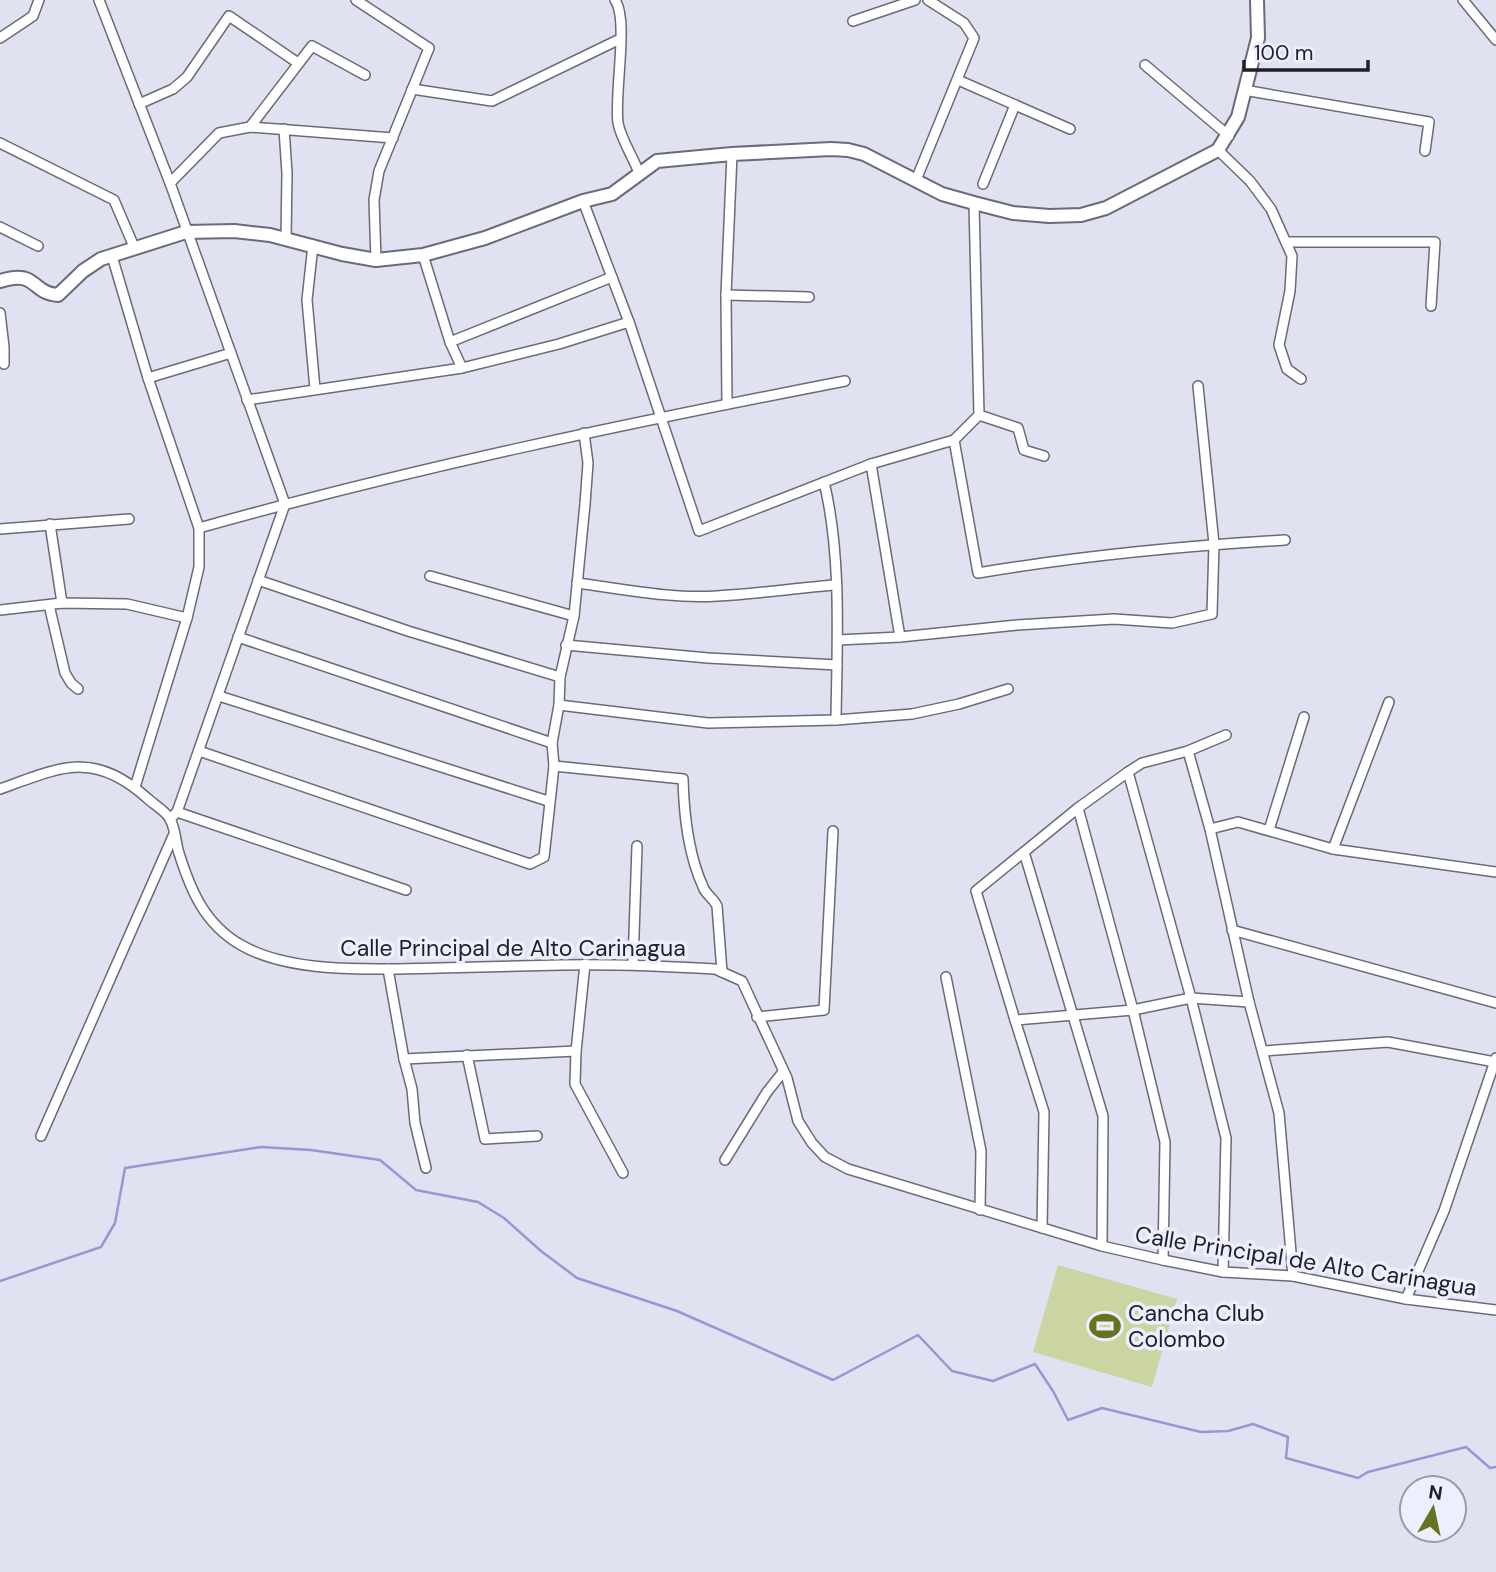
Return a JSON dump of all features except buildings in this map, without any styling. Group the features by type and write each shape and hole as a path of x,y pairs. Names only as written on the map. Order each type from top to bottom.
{"street":[{"path":"0,38 33,16 39,0"},
{"path":"99,0 170,183 285,504 219,696 174,815"},
{"path":"356,0 429,48 379,171 374,200 376,260"},
{"path":"615,0 620,6 622,21 617,93 618,126 639,173"},
{"path":"853,21 915,0"},
{"path":"916,180 974,38 964,23 928,0"},
{"path":"0,281 13,277 29,279 46,295 58,295 91,264 186,232 234,231 286,239 376,260 423,255 485,238 583,201 612,194 657,161 732,155 848,150 864,154 942,194 974,203 1013,213 1081,215 1106,208 1219,150 1238,117 1258,38 1257,0"},
{"path":"1463,0 1496,40"},
{"path":"139,104 173,89 187,77 229,16 298,63"},
{"path":"412,89 492,101 620,39"},
{"path":"250,127 312,46 365,75"},
{"path":"1145,65 1229,136"},
{"path":"958,80 1070,129"},
{"path":"1244,90 1429,122 1425,150"},
{"path":"984,184 1015,105"},
{"path":"170,183 219,133 250,127 393,138"},
{"path":"284,130 287,173 286,239"},
{"path":"0,143 114,200 135,249"},
{"path":"1219,150 1250,181 1271,209 1292,256 1290,291 1279,345 1287,369 1301,379"},
{"path":"727,404 726,295 732,155"},
{"path":"583,201 629,322 699,531 871,464 954,440 979,415 974,203"},
{"path":"0,227 38,246"},
{"path":"1286,242 1435,242 1431,306"},
{"path":"313,245 307,300 315,389"},
{"path":"423,255 450,342 462,368"},
{"path":"112,256 148,378 200,528 199,567 187,618 135,787"},
{"path":"450,342 612,277"},
{"path":"726,295 809,296"},
{"path":"0,313 4,364"},
{"path":"247,400 462,368 559,344 629,322"},
{"path":"148,378 231,353"},
{"path":"200,528 285,504 584,433 845,381"},
{"path":"838,640 1114,619 1172,623 1212,614 1214,544 1198,386"},
{"path":"979,415 1018,428 1024,450 1044,456"},
{"path":"199,751 530,864 544,857 548,801 554,766 552,743 559,705 560,677 577,583 588,463 584,433"},
{"path":"954,440 978,573 1065,558 1285,540"},
{"path":"871,464 900,637"},
{"path":"824,482 831,510 838,640 836,720"},
{"path":"0,529 129,519"},
{"path":"51,524 62,603"},
{"path":"430,576 573,615"},
{"path":"258,580 408,631 560,677"},
{"path":"577,583 664,595 716,596 835,585"},
{"path":"0,610 62,603 127,604 187,618"},
{"path":"49,605 65,674 78,689"},
{"path":"238,637 552,743"},
{"path":"566,645 708,659 837,665"},
{"path":"559,705 708,723 836,720 912,714 959,704 1008,689"},
{"path":"219,696 548,801"},
{"path":"1333,849 1390,702"},
{"path":"1269,830 1304,717"},
{"path":"1042,1228 1044,1112 976,891 1078,808 1142,763 1188,751 1226,735"},
{"path":"1188,751 1210,829 1249,1002 1279,1113 1293,1276"},
{"path":"0,789 62,767 85,766 103,771 135,787 174,815 406,890"},
{"path":"554,766 683,779 684,817 695,862 705,892 714,899 717,906 722,972"},
{"path":"1128,772 1191,998 1226,1138 1223,1272"},
{"path":"1078,808 1133,1010 1165,1142 1163,1260"},
{"name":"Calle Principal de Alto Carinagua","path":"174,815 174,834 189,885 205,912 222,931 241,945 265,956 297,965 388,969 585,964 715,969 742,981 783,1072 798,1121 825,1157 848,1169 1102,1246 1163,1260 1223,1272 1293,1276 1406,1299 1496,1310"},
{"path":"1210,829 1238,822 1333,849 1496,872"},
{"path":"757,1017 824,1010 833,831"},
{"path":"41,1136 174,834"},
{"path":"633,964 637,846"},
{"path":"1024,852 1103,1116 1102,1246"},
{"path":"1232,930 1496,1003"},
{"path":"585,964 575,1084 623,1173"},
{"path":"388,969 412,1089 415,1123 426,1168"},
{"path":"946,977 981,1150 980,1210"},
{"path":"1015,1020 1133,1010 1191,998 1249,1002"},
{"path":"1264,1051 1388,1042 1495,1060 1444,1211 1406,1299"},
{"path":"404,1059 576,1051"},
{"path":"467,1055 485,1139 537,1136"},
{"path":"725,1160 767,1092 783,1072"}],"green space":[{"name":"Cancha Club Colombo","path":"1058,1265 1177,1299 1152,1387 1033,1352"}],"waterway":[{"path":"0,1281 101,1247 115,1223 125,1168 261,1147 311,1150 380,1160 416,1190 478,1202 504,1218 577,1278 677,1311 833,1380 918,1335 952,1371 993,1381 1035,1364 1068,1420 1102,1408 1201,1432 1228,1431 1253,1424 1288,1437 1286,1458 1358,1478 1368,1472 1466,1447 1490,1468 1496,1467"}],"place":[{"name":"Cancha Club Colombo","path":"1105,1326"}]}
